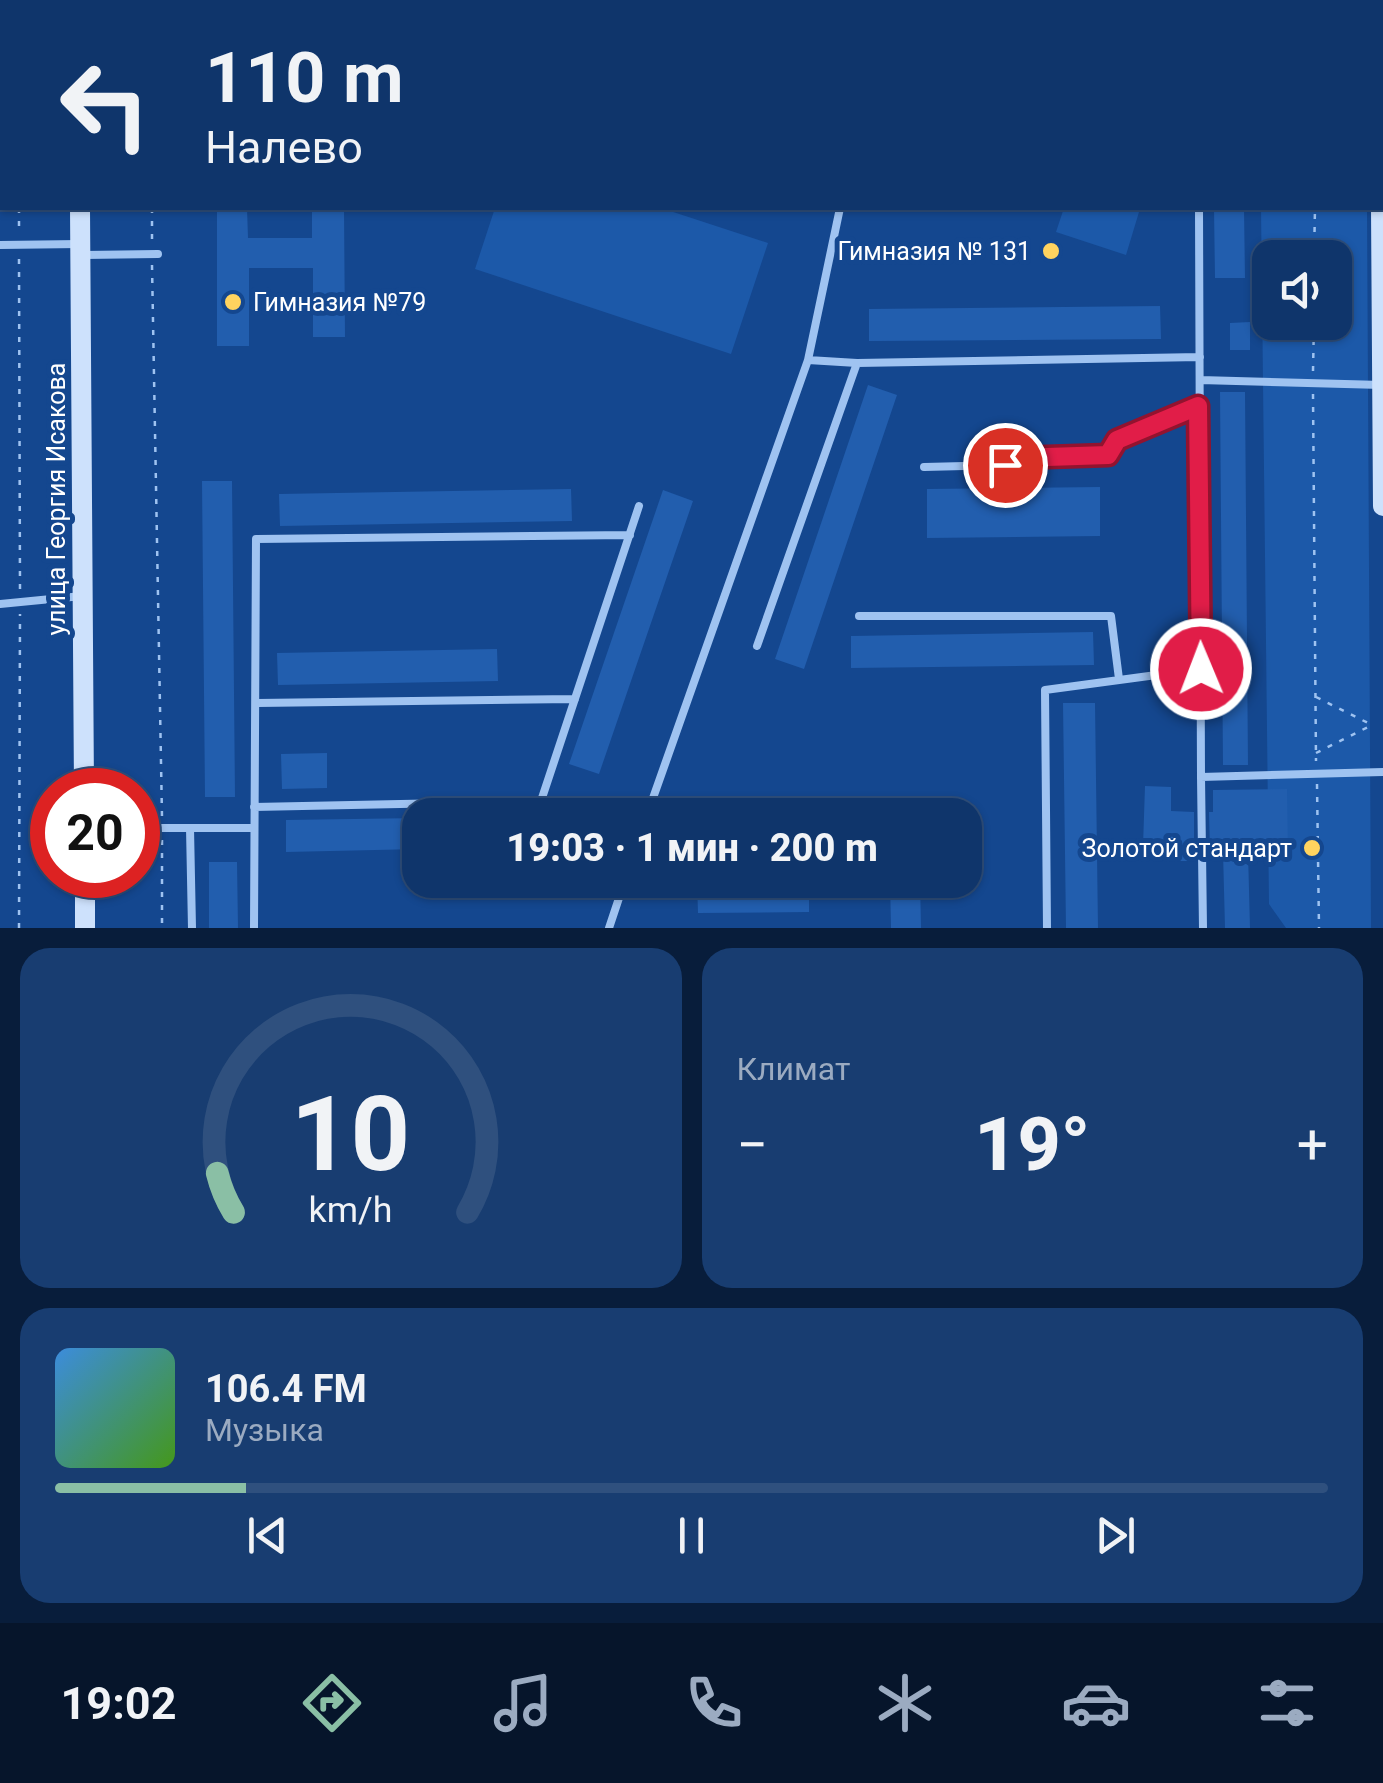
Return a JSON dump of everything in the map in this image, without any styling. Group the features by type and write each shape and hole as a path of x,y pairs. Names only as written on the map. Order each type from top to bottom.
{"street":[{"name":"улица Георгия Исакова","path":"80,210 84,768"},
{"path":"1381,210 1383,506"},
{"path":"85,898 85,928"}],"lane":[{"path":"653,798 808,360 840,210"},
{"path":"1199,210 1203,928"},
{"path":"0,245 155,254"},
{"path":"808,360 856,364 1200,357"},
{"path":"757,646 856,364"},
{"path":"1200,380 1382,386"},
{"path":"924,467 1005,465 1017,458 1108,455 1117,440 1198,406"},
{"path":"542,798 639,506"},
{"path":"254,928 256,539 630,534"},
{"path":"0,604 82,596"},
{"path":"859,616 1111,616 1119,679"},
{"path":"1047,928 1044,690 1201,669"},
{"path":"257,702 575,699"},
{"path":"1201,777 1383,772"},
{"path":"254,807 402,803"},
{"path":"162,828 254,828"},
{"path":"190,828 192,928"},
{"path":"609,928 620,898"}],"path":[{"path":"19,210 19,244"},
{"path":"152,210 162,928"},
{"path":"1314,240 1315,210"},
{"path":"1314,340 1318,928"},
{"path":"1316,697 1372,725 1316,754"}],"shaded area":[{"path":"494,210 667,210 768,243 731,354 475,269"},
{"path":"1063,210 1139,212 1126,255 1056,232"},
{"path":"1261,210 1367,210 1371,928 1286,928 1269,904 1263,340 1352,340 1352,240 1261,240"}],"building":[{"name":"Гимназия №79","path":"217,210 247,210 248,238 312,238 312,210 344,210 345,337 313,337 313,268 249,268 249,346 217,346"},
{"path":"1214,210 1244,210 1245,278 1215,278"},
{"path":"1160,306 1161,339 869,341 869,309"},
{"path":"1250,322 1250,350 1230,350 1230,323"},
{"path":"868,385 897,395 804,669 775,659"},
{"path":"1220,392 1245,392 1248,765 1223,765"},
{"path":"202,481 232,481 235,797 205,797"},
{"path":"1100,487 1100,536 927,538 927,489"},
{"path":"571,489 572,521 280,526 279,494"},
{"path":"663,490 693,501 599,774 569,764"},
{"path":"1093,632 1094,665 851,668 851,636"},
{"path":"497,649 498,681 278,685 277,653"},
{"path":"1063,703 1095,703 1098,928 1066,928"},
{"path":"327,753 327,788 282,789 281,754"},
{"path":"1145,786 1171,787 1171,811 1194,812 1191,861 1178,861 1178,847 1143,846"},
{"path":"1287,789 1288,851 1248,852 1250,928 1225,928 1223,852 1210,852 1213,790"},
{"path":"402,818 402,849 286,852 286,820"},
{"path":"209,862 237,862 238,928 209,928"},
{"path":"698,898 809,898 809,912 698,913"},
{"path":"890,898 920,898 921,928 891,928"}],"place":[{"name":"Гимназия № 131","path":"1051,251"},
{"name":"Гимназия №79","path":"233,302"},
{"name":"Золотой стандарт","path":"1312,848"}],"route":[{"path":"1005,465 1017,458 1108,455 1117,440 1198,406 1201,669"}]}
